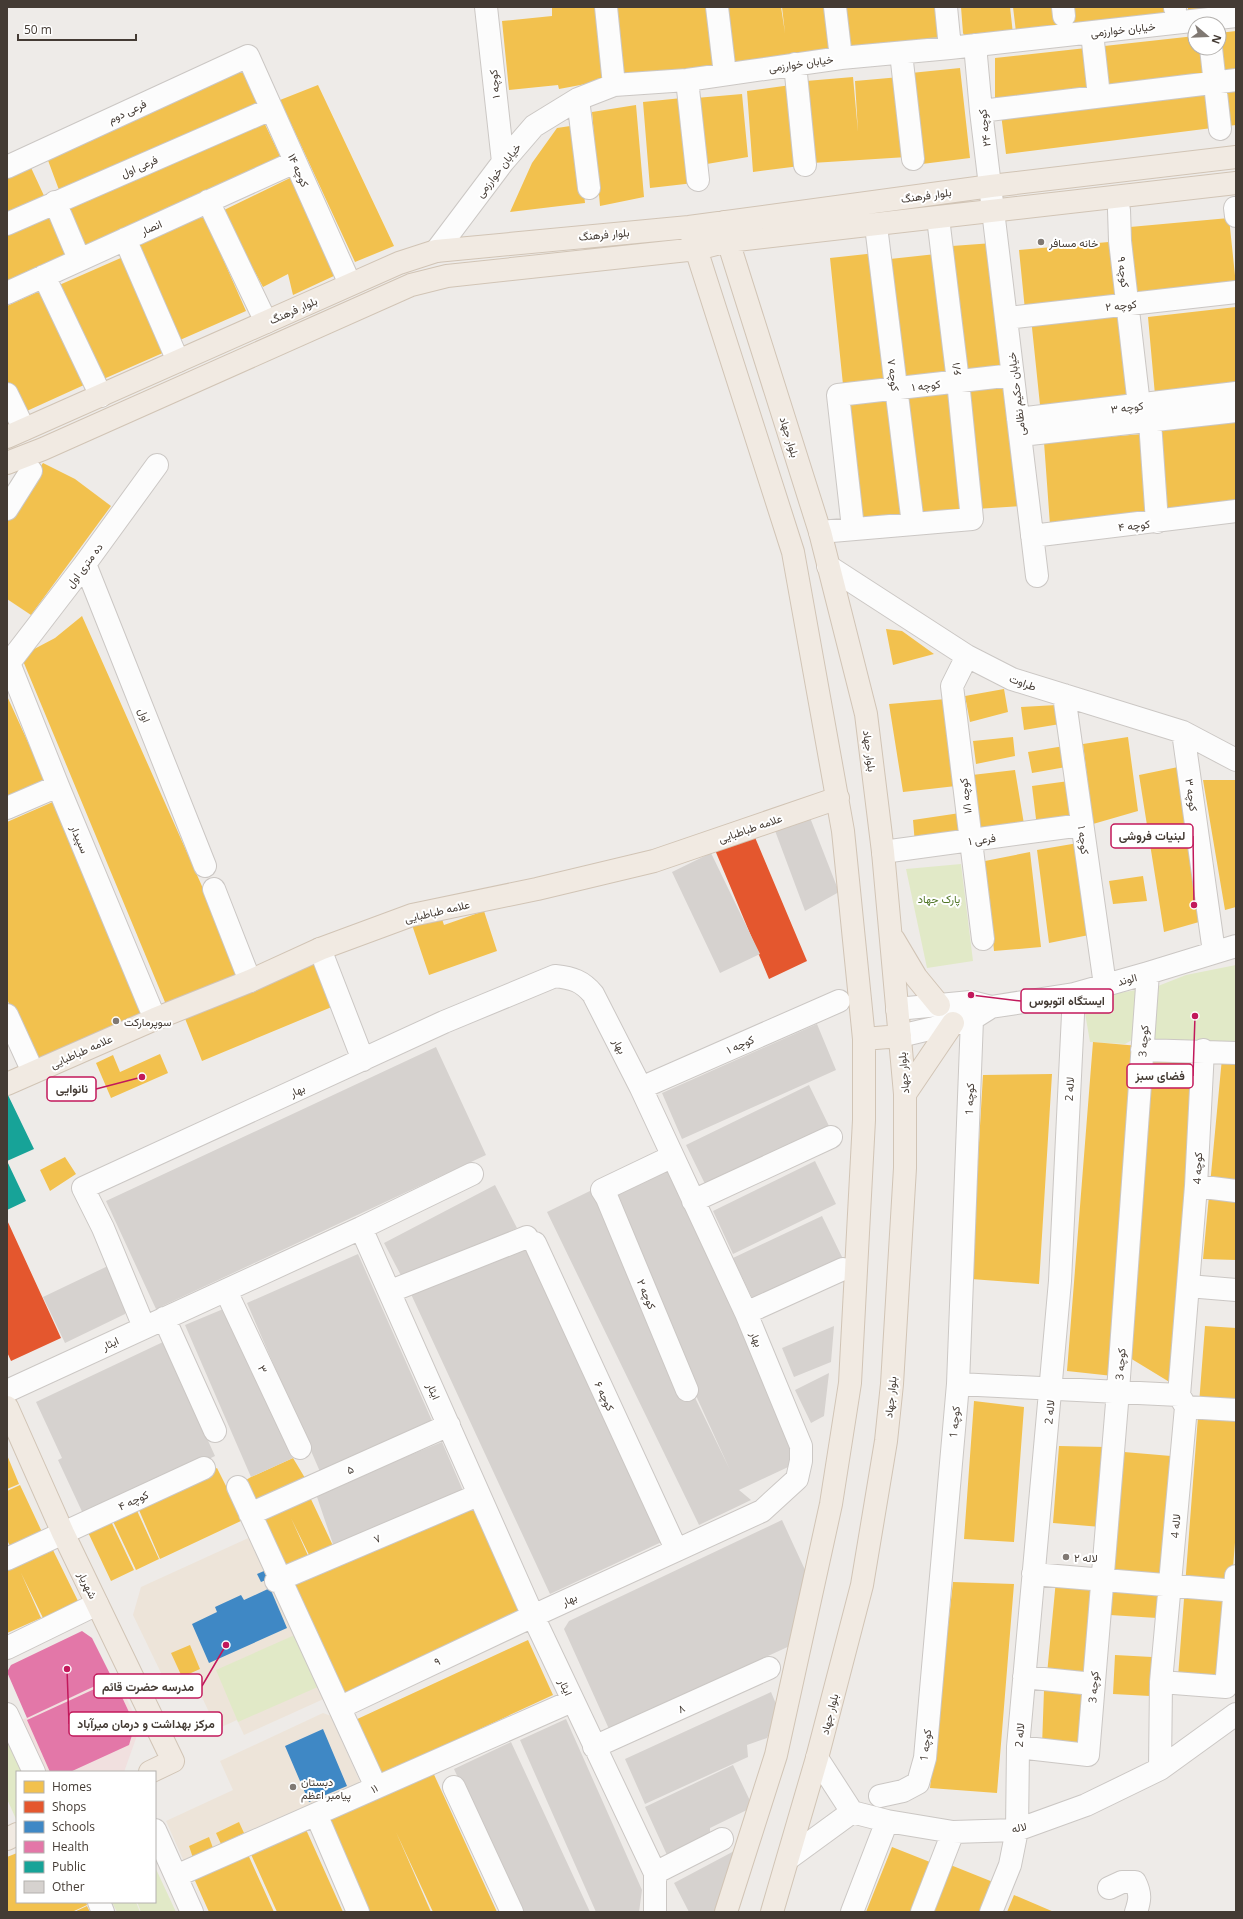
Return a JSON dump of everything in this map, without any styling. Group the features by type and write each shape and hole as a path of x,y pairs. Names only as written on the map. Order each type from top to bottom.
{"main road":[{"name":"بلوار فرهنگ","path":"7,463 43,449 411,285 462,275 698,249 726,232 991,186 1236,157"},
{"name":"بلوار فرهنگ","path":"16,433 350,284 399,263 436,251 689,227 726,232 876,226 1236,184"},
{"path":"689,227 698,249 793,552 843,831 864,1039 864,1120 850,1383 832,1497 776,1755 726,1912"},
{"name":"بلوار جهاد","path":"726,232 820,532 866,714 883,852 905,1094 905,1168 892,1384 886,1441 862,1585 817,1758 772,1912"},
{"name":"علامه طباطبایی","path":"7,1084 155,1019 250,981 320,948 412,915 537,889 654,861 838,798"},
{"path":"890,934 916,977 939,1004"},
{"path":"862,1012 897,1009"},
{"path":"905,1094 963,1021"},
{"path":"864,1039 900,1036"},
{"name":"شهریار","path":"7,1407 63,1533 172,1761 152,1771"}],"street":[{"name":"کوچه ۱","path":"486,7 502,162"},
{"path":"606,7 614,85"},
{"path":"717,7 725,74"},
{"path":"835,7 841,58"},
{"path":"946,7 950,48"},
{"name":"خیابان خوارزمی","path":"436,251 502,162 534,126 578,99 614,85 687,80 841,58 1187,24"},
{"path":"1092,33 1099,96"},
{"name":"کوچه ۲۴","path":"975,45 981,111 994,212"},
{"path":"901,53 913,158"},
{"name":"کوچه ۱۴","path":"248,56 350,284"},
{"name":"فرعی دوم","path":"7,167 248,56"},
{"path":"1212,56 1220,129"},
{"path":"795,64 804,165"},
{"path":"687,80 698,180"},
{"path":"981,111 1236,80"},
{"path":"578,99 589,188"},
{"name":"فرعی اول","path":"7,224 271,109"},
{"name":"انصار","path":"7,293 295,162"},
{"path":"208,201 266,322"},
{"path":"55,202 79,260"},
{"name":"کوچه ۹","path":"1119,210 1120,241 1145,413 1156,522"},
{"name":"خیابان حکیم نظامی","path":"994,212 1037,576"},
{"name":"۶/۱","path":"913,524 972,519 958,381 938,218"},
{"name":"کوچه ۷","path":"876,226 913,524"},
{"path":"125,239 178,361"},
{"path":"44,276 101,396"},
{"name":"کوچه ۲","path":"1007,318 1236,292"},
{"name":"کوچه ۱","path":"853,528 838,395 1013,375"},
{"name":"کوچه ۳","path":"1145,413 1236,393"},
{"path":"7,394 16,433"},
{"name":"کوچه ۳","path":"1020,427 1145,413 1236,411"},
{"name":"ده متری اول","path":"8,660 85,564 157,465"},
{"path":"7,509 31,471"},
{"name":"کوچه ۴","path":"1032,536 1236,511"},
{"path":"820,532 913,524"},
{"name":"اول","path":"85,564 204,866"},
{"name":"طراوت","path":"828,566 967,656 1012,679 1183,732 1236,760"},
{"name":"کوچه ۱/۱","path":"967,656 952,686 983,939"},
{"name":"سپیدار","path":"8,660 58,786 155,1019"},
{"name":"کوچه ۱","path":"1064,696 1105,985"},
{"name":"کوچه ۳","path":"1183,732 1214,952"},
{"path":"7,808 58,786"},
{"name":"فرعی ۱","path":"883,852 1082,825"},
{"path":"214,889 250,981"},
{"name":"الوند","path":"900,1036 963,1021 991,1007 1074,994 1236,946"},
{"path":"320,948 363,1060"},
{"name":"کوچه 3","path":"1018,1747 1088,1755 1101,1580 1118,1391 1148,973"},
{"name":"بهار","path":"144,1327 103,1228 83,1188 444,1022 555,976 567,977 584,984 593,994 641,1088 746,1313 801,1446 801,1461 797,1480 762,1511 532,1616"},
{"name":"لاله 2","path":"991,1912 1010,1865 1017,1830 1018,1747 1060,1281 1074,994"},
{"name":"کوچه ۱","path":"641,1088 839,1001"},
{"name":"الوند","path":"897,1009 971,1002 991,1007"},
{"path":"7,1015 33,1072"},
{"name":"کوچه 1","path":"880,1796 903,1791 918,1784 925,1758 958,1384 963,1021"},
{"path":"1142,1050 1203,1050 1236,1053"},
{"name":"کوچه 4","path":"1188,1286 1196,1186 1203,1050"},
{"path":"693,1200 831,1137"},
{"name":"کوچه ۲","path":"675,1162 669,1158 602,1190 607,1198 687,1390"},
{"path":"361,1228 472,1174"},
{"path":"1196,1186 1236,1191"},
{"name":"ایثار","path":"7,1391 361,1228 391,1291 478,1495 532,1616 655,1873 655,1912"},
{"name":"کوچه ۶","path":"391,1291 531,1240 676,1549"},
{"path":"746,1313 843,1268"},
{"path":"1188,1286 1236,1290"},
{"name":"لاله 4","path":"1160,1769 1161,1682 1182,1401 1188,1286"},
{"name":"۳","path":"226,1291 300,1448"},
{"path":"164,1318 215,1431"},
{"path":"958,1384 1118,1391 1236,1410"},
{"name":"۵","path":"250,1514 449,1425"},
{"name":"کوچه ۴","path":"63,1533 204,1468"},
{"path":"238,1487 278,1580 341,1707 376,1787"},
{"name":"۷","path":"278,1580 478,1495"},
{"path":"7,1559 63,1533"},
{"path":"1033,1574 1169,1586 1236,1586 1226,1687 1161,1682"},
{"path":"7,1648 97,1604"},
{"name":"۹","path":"341,1707 532,1616"},
{"name":"۸","path":"594,1747 769,1668"},
{"path":"1024,1677 1093,1684"},
{"name":"۱۱","path":"176,1876 572,1701"},
{"path":"7,1714 34,1771"},
{"name":"لاله","path":"852,1812 887,1821 953,1832 1017,1830 1086,1804 1160,1769 1236,1714"},
{"path":"789,1858 852,1812 817,1758"},
{"path":"454,1787 512,1912"},
{"path":"316,1814 358,1912"},
{"path":"852,1912 887,1821"},
{"path":"156,1832 192,1912"},
{"path":"922,1912 953,1832"},
{"path":"655,1873 722,1839"},
{"path":"1109,1888 1122,1882 1135,1882 1140,1891 1140,1900 1136,1912"}],"shaded area":[{"path":"255,1535 328,1697 244,1735 237,1720 217,1729 199,1691 162,1675 133,1615 141,1587"},
{"path":"116,1676 140,1727 124,1771 45,1771 22,1720"},
{"name":"دبستان پیامبر اعظم","path":"323,1713 331,1716 361,1784 185,1864 166,1821 233,1790 220,1761"}],"green space":[{"name":"پارک جهاد","path":"961,864 973,961 927,968 906,869"},
{"path":"1236,965 1236,1048 1154,1045 1153,988 1186,975"},
{"path":"1136,990 1137,1037 1125,1044 1090,1042 1085,1013 1109,995"},
{"path":"297,1634 320,1686 238,1722 216,1670"},
{"path":"7,1732 25,1771 16,1771 16,1819 7,1799"},
{"path":"156,1869 176,1912 141,1912 137,1903 156,1903"},
{"path":"112,1903 136,1903 140,1912 117,1912"}],"building: Homes":[{"path":"552,7 599,7 607,80 559,89 558,85 509,90 502,21 552,16"},
{"path":"613,7 713,7 719,67 621,78"},
{"path":"727,7 781,7 785,33 782,7 827,7 832,49 734,63"},
{"path":"839,7 940,7 944,37 844,50"},
{"path":"961,7 1010,7 1013,34 967,41 963,33"},
{"path":"1013,7 1056,7 1059,28 1016,32"},
{"path":"1071,7 1170,7 1170,17 1073,30"},
{"path":"1188,7 1236,7 1188,14"},
{"path":"1236,31 1236,75 995,103 995,58 1187,37 1187,56 1227,56 1227,32"},
{"path":"241,68 260,108 62,198 46,155"},
{"path":"960,68 970,158 922,164 911,73"},
{"path":"853,77 858,132 855,81 900,77 907,157 812,163 806,81"},
{"path":"1236,81 1236,125 1006,154 1001,114"},
{"path":"318,85 394,246 355,262 280,100"},
{"path":"791,85 800,166 753,172 747,91"},
{"path":"742,94 748,157 701,165 696,98"},
{"path":"682,98 694,183 650,188 643,102"},
{"path":"636,105 644,197 600,206 592,112"},
{"path":"262,118 281,158 83,249 67,205"},
{"path":"577,125 585,203 510,212 532,163 557,128"},
{"path":"27,159 46,200 7,217 7,169"},
{"path":"290,178 336,275 293,295 288,274 263,287 222,211"},
{"path":"50,214 69,255 7,284 7,234"},
{"path":"204,216 246,311 180,340 138,245"},
{"path":"1229,218 1236,285 1136,296 1130,227"},
{"path":"1120,241 1125,301 1025,310 1019,250"},
{"path":"993,243 1022,506 976,509 952,246"},
{"path":"876,253 903,516 857,521 830,258"},
{"path":"936,254 967,514 919,518 890,259"},
{"path":"123,257 165,352 99,381 57,286"},
{"path":"42,290 84,385 18,415 7,389 7,306"},
{"path":"1236,307 1236,382 1155,395 1148,317"},
{"path":"1124,308 1133,395 1040,405 1031,318"},
{"path":"1236,422 1236,505 1164,512 1157,429"},
{"path":"1143,434 1148,515 1050,525 1044,442"},
{"path":"43,463 75,479 111,506 31,615 7,599 7,515"},
{"path":"82,616 241,974 167,1007 21,656 55,638"},
{"path":"886,629 902,631 934,654 893,665"},
{"path":"1004,689 1008,712 970,722 965,696"},
{"path":"7,696 47,784 7,802"},
{"path":"946,699 956,786 903,792 889,704"},
{"path":"1057,705 1060,724 1024,730 1021,707"},
{"path":"1013,737 1015,756 976,764 973,741"},
{"path":"1128,737 1138,811 1093,824 1083,744"},
{"path":"1064,746 1066,767 1032,773 1028,752"},
{"path":"1183,766 1206,920 1164,932 1139,775"},
{"path":"1015,770 1025,830 981,835 972,775"},
{"path":"1203,780 1236,780 1236,907 1225,910"},
{"path":"1069,781 1075,821 1037,827 1032,786"},
{"path":"55,801 145,1014 37,1065 7,999 7,822"},
{"path":"960,813 963,835 915,844 913,820"},
{"path":"1078,843 1089,935 1049,943 1037,850"},
{"path":"1030,852 1041,947 994,951 985,861"},
{"path":"1143,876 1147,901 1113,904 1109,881"},
{"path":"484,911 497,951 429,975 411,922 440,913 444,925"},
{"path":"316,961 334,1006 202,1061 184,1016"},
{"path":"1093,1042 1139,1046 1113,1376 1067,1371"},
{"path":"160,1054 168,1073 111,1098 96,1063 113,1055 120,1072"},
{"path":"1198,1056 1176,1386 1130,1358 1151,1058"},
{"path":"1222,1058 1236,1059 1236,1260 1203,1259"},
{"path":"1052,1074 1039,1284 971,1279 983,1075"},
{"path":"65,1157 76,1174 50,1191 40,1170"},
{"path":"1205,1326 1236,1328 1236,1530 1224,1681 1178,1677"},
{"path":"974,1401 1024,1407 1014,1542 964,1539"},
{"path":"1059,1446 1106,1447 1101,1527 1053,1523"},
{"path":"1124,1452 1171,1456 1157,1618 1110,1615"},
{"path":"7,1455 19,1484 7,1489"},
{"path":"293,1458 305,1478 252,1507 241,1483"},
{"path":"217,1468 243,1520 160,1559 136,1503 185,1484"},
{"path":"20,1485 42,1532 11,1548 7,1540 7,1491"},
{"path":"309,1495 335,1550 312,1561 291,1518 310,1560 287,1571 261,1515"},
{"path":"474,1501 524,1611 344,1693 295,1584"},
{"path":"134,1504 159,1559 136,1570 110,1515"},
{"path":"108,1515 134,1570 111,1581 85,1526"},
{"path":"52,1548 78,1601 43,1618 21,1573 41,1618 7,1633 7,1569"},
{"path":"1056,1580 1098,1585 1093,1678 1047,1674"},
{"path":"953,1582 1014,1584 997,1793 930,1788"},
{"path":"528,1640 553,1695 378,1776 353,1721"},
{"path":"190,1645 200,1669 182,1677 171,1653"},
{"path":"1115,1655 1152,1657 1150,1696 1113,1694"},
{"path":"1044,1690 1087,1695 1084,1749 1042,1746"},
{"path":"431,1768 497,1912 433,1912 396,1832 431,1912 365,1912 323,1818"},
{"path":"239,1822 244,1833 221,1844 216,1833"},
{"path":"304,1825 343,1912 277,1912 249,1850"},
{"path":"209,1837 213,1848 193,1858 189,1846"},
{"path":"892,1847 935,1864 916,1912 866,1912"},
{"path":"246,1850 274,1912 209,1912 192,1874"},
{"path":"16,1853 16,1903 86,1903 87,1905 72,1912 7,1912 7,1857"},
{"path":"948,1864 993,1882 981,1912 930,1912"},
{"path":"1014,1895 1054,1912 1007,1912"},
{"path":"87,1906 90,1912 74,1912"}],"building: Shops":[{"path":"754,835 807,961 769,979 715,850"},
{"path":"7,1220 61,1338 11,1361 7,1352"}],"building: Schools":[{"path":"264,1571 268,1579 261,1582 257,1574"},
{"path":"270,1588 287,1628 209,1663 192,1624 217,1612 215,1607 241,1595 244,1600"},
{"path":"323,1729 347,1786 309,1802 285,1746"}],"building: Health":[{"path":"82,1631 92,1638 112,1678 27,1718 7,1672 11,1665"},
{"path":"114,1680 135,1725 129,1745 72,1771 50,1771 27,1720"}],"building: Public":[{"path":"7,1093 34,1149 7,1161"},
{"path":"7,1161 26,1201 7,1210"}],"building: Other":[{"path":"809,815 839,892 805,911 774,828"},
{"path":"711,853 760,954 720,973 672,872"},
{"path":"817,1024 836,1070 682,1139 662,1093"},
{"path":"436,1047 486,1155 156,1309 106,1201"},
{"path":"809,1085 829,1126 706,1186 686,1145"},
{"path":"669,1158 801,1461 739,1490 751,1500 699,1525 547,1212 594,1189 730,1470 602,1190"},
{"path":"815,1161 836,1204 733,1254 713,1211"},
{"path":"495,1185 517,1228 406,1285 384,1243"},
{"path":"822,1216 844,1261 755,1304 733,1258"},
{"path":"527,1237 668,1539 550,1594 410,1292"},
{"path":"358,1254 433,1423 321,1474 247,1303"},
{"path":"110,1265 128,1301 125,1314 65,1343 43,1297"},
{"path":"228,1307 293,1458 251,1477 185,1325"},
{"path":"834,1326 831,1362 794,1377 782,1348"},
{"path":"163,1342 215,1456 85,1518 58,1460 62,1458 36,1402"},
{"path":"829,1373 824,1416 811,1423 795,1390"},
{"path":"442,1442 464,1493 335,1550 316,1494"},
{"path":"782,1520 806,1572 794,1644 609,1729 564,1629 569,1621"},
{"path":"771,1692 779,1711 767,1738 747,1745 748,1757 645,1804 625,1759"},
{"path":"566,1719 642,1890 639,1912 596,1912 520,1740"},
{"path":"511,1742 590,1912 520,1912 454,1769"},
{"path":"733,1765 753,1807 710,1828 710,1835 667,1855 645,1807"},
{"path":"736,1850 715,1912 689,1912 674,1883"}],"place":[{"name":"خانه مسافر","path":"1041,242"},
{"name":"لبنیات فروشی","path":"1194,905"},
{"name":"ایستگاه اتوبوس","path":"971,995"},
{"name":"فضای سبز","path":"1195,1016"},
{"name":"سوپرمارکت","path":"116,1021"},
{"name":"نانوایی","path":"142,1077"},
{"name":"لاله ۲","path":"1066,1557"},
{"name":"مدرسه حضرت قائم","path":"226,1645"},
{"name":"مرکز بهداشت و درمان میرآباد","path":"67,1669"},
{"name":"دبستان پیامبر اعظم","path":"293,1787"}]}
